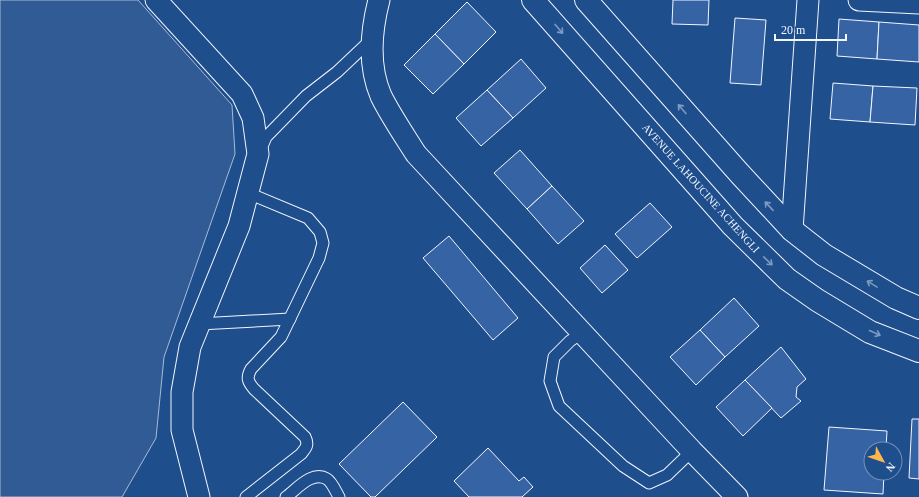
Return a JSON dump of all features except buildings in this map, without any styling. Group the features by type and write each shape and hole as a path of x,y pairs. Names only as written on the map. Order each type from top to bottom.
{"street":[{"path":"156,0 242,94 253,118 257,156 239,226 190,347 182,392 182,430 200,497"},
{"path":"379,0 375,15 373,38 372,55 374,73 381,95 389,111 416,154 692,451 737,497"},
{"name":"AVENUE LAHOUCINE ACHENGLI","path":"533,0 733,226 787,279 817,300 870,332 919,351"},
{"path":"586,0 740,174 792,230 824,255 896,298 919,308"},
{"path":"792,230 808,0"},
{"path":"859,0 919,3"}],"lane":[{"path":"257,156 266,137 306,96 337,72 373,38"},
{"path":"246,497 301,454 306,448 307,442 305,437 254,390 247,381 247,376 250,369 281,337 319,258 323,242 320,232 308,218 248,193"},
{"path":"199,324 290,319"},
{"path":"583,332 570,341 554,357 550,381 559,406 623,466 650,483 667,475 692,451"},
{"path":"286,497 310,478 321,476 328,479 339,497"}],"shaded area":[{"path":"0,0 138,0 232,105 235,154 164,357 156,438 122,497 0,497"}]}
